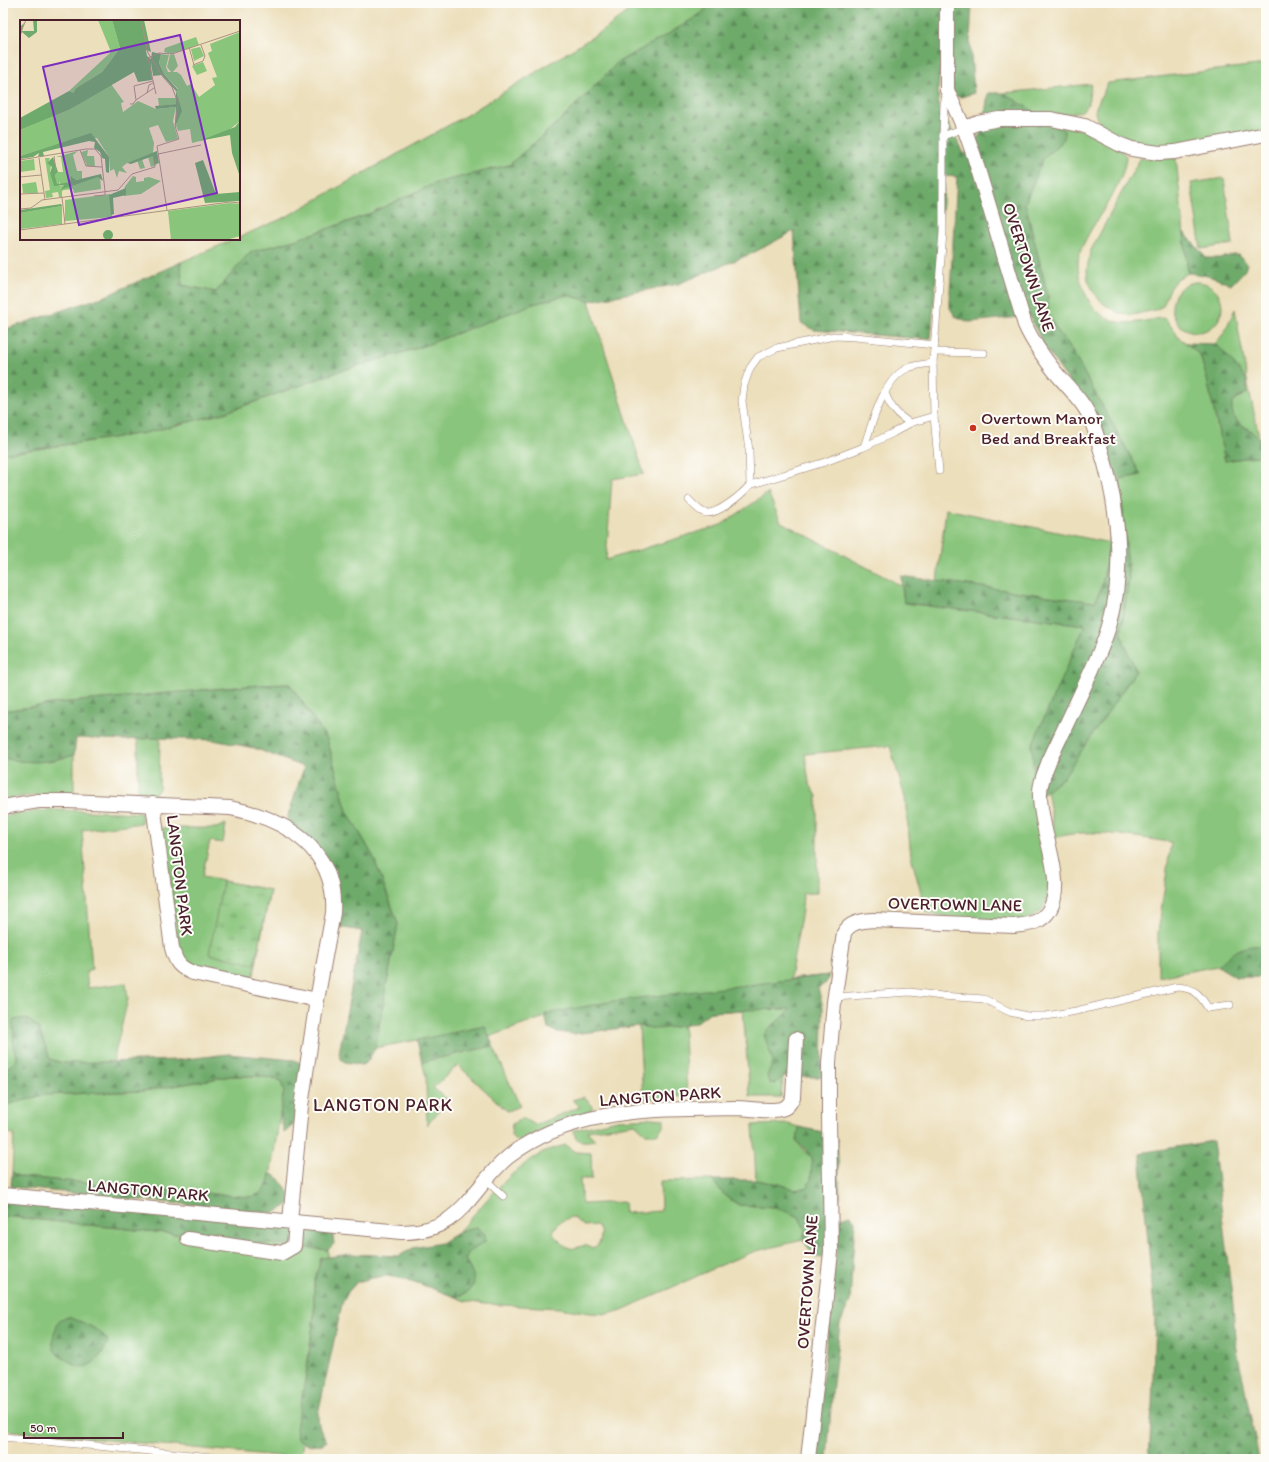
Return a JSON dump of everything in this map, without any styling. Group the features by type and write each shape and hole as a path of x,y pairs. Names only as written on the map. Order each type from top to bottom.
{"street":[{"name":"OVERTOWN LANE","path":"808,1459 831,1252 829,1080 834,997 844,933 852,924 859,921 872,920 1014,926 1035,922 1047,912 1052,902 1056,881 1055,869 1041,807 1041,785 1046,768 1103,645 1114,610 1117,575 1117,544 1114,499 1105,463 1088,413 1040,352 1025,325 974,156 964,128 948,92 946,76 947,3"},
{"path":"964,128 999,119 1051,119 1085,126 1119,144 1132,149 1159,153 1175,152 1266,134"},
{"path":"3,807 38,801 154,804"},
{"name":"LANGTON PARK","path":"293,1222 301,1106 317,1000 333,914 334,899 332,887 325,867 310,846 282,825 248,812 230,808 154,804 172,948 177,963 182,968 193,973 317,1000"},
{"name":"LANGTON PARK","path":"3,1195 401,1232 427,1230 447,1222 456,1215 486,1180 509,1157 546,1134 579,1122 623,1113 704,1109 783,1108 791,1102 793,1097 796,1039"},
{"path":"188,1239 282,1253 294,1246 293,1222"}],"lane":[{"path":"939,471 934,416 934,363 943,232 944,104 948,92"},
{"path":"943,136 964,128"},
{"path":"750,485 749,450 742,400 744,385 750,368 758,357 777,348 834,336 855,337 935,349 984,353"},
{"path":"864,447 885,393 893,380 901,371 908,368 934,363"},
{"path":"885,393 893,409 910,423"},
{"path":"689,500 704,512 712,513 734,500 750,485 826,462 864,447 910,423 934,416"},
{"path":"834,997 910,992 984,999 1010,1012 1027,1016 1046,1016 1076,1011 1177,987 1188,988 1201,995 1208,1008 1230,1004"},
{"path":"486,1180 503,1196"},
{"path":"3,1437 233,1459"}],"green space":[{"path":"634,3 710,3 703,13 618,62 566,115 509,165 436,183 364,216 295,240 250,252 216,292 182,285 181,262 233,240 240,240 240,237 284,218 465,116 607,28 630,10"},
{"path":"710,3 972,3 970,40 974,93 961,97 956,96 940,68 938,94 940,115 947,122 965,155 983,130 988,93 1004,93 1064,130 1064,139 1043,159 1025,203 1048,296 1048,314 1056,329 1068,344 1141,475 1120,479 1113,469 1102,428 1043,345 1030,316 969,322 955,316 950,308 950,291 957,177 945,176 931,338 922,339 814,330 801,323 794,231 753,253 678,284 589,301 567,295 533,304 421,347 340,371 224,413 145,433 3,454 3,330 108,295 181,262 182,285 216,292 250,252 295,240 364,216 436,183 509,165 566,115 618,62 665,36 702,13"},
{"path":"1266,64 1266,130 1192,145 1152,148 1119,137 1105,128 1097,119 1095,112 1096,107 1108,83"},
{"path":"1091,84 1088,104 1082,111 1070,114 1037,114 1004,93"},
{"path":"1053,124 1083,130 1120,149 1126,156 1125,165 1118,184 1086,239 1079,257 1079,275 1093,307 1105,317 1120,322 1128,323 1161,318 1166,319 1179,338 1200,355 1207,379 1225,461 1263,455 1266,465 1266,977 1236,977 1218,966 1158,977 1158,933 1171,842 1097,833 1082,833 1055,838 1047,789 1136,671 1121,634 1129,579 1120,479 1140,475 1068,344 1056,329 1048,314 1048,296 1025,203 1043,159 1064,139"},
{"path":"1140,158 1176,158 1188,273 1177,279 1171,286 1163,306 1155,310 1132,315 1120,314 1104,304 1094,293 1088,280 1087,270 1090,252"},
{"path":"1224,178 1233,244 1201,249 1191,183"},
{"path":"1184,232 1206,258 1220,258 1239,255 1247,264 1245,270 1231,285 1221,280 1200,274 1188,273"},
{"path":"1192,282 1202,282 1215,289 1222,302 1222,312 1215,325 1202,332 1192,332 1183,328 1176,321 1172,312 1172,302 1176,293 1183,286"},
{"path":"567,295 589,301 644,474 612,479 606,560 721,525 768,493 781,522 902,586 904,603 1086,625 1032,745 1048,869 1049,895 1042,911 1027,920 968,921 926,912 911,856 905,798 890,746 805,754 809,783 817,796 817,893 803,893 802,910 790,979 829,975 826,983 809,992 785,1058 781,1097 750,1097 743,1010 683,1014 687,1096 643,1099 638,1010 545,1017 489,1037 520,1106 507,1111 458,1065 433,1088 448,1100 427,1125 426,1077 417,1040 375,1048 398,923 373,856 347,811 327,739 290,684 259,685 58,703 3,711 3,454 145,433 224,413 340,371 421,347 533,304"},
{"path":"1235,309 1247,380 1260,441 1251,431 1239,423 1232,414 1231,404 1236,399 1247,393 1224,352 1215,344 1224,333"},
{"path":"1186,343 1215,344 1224,352 1247,380 1247,393 1236,399 1232,404 1232,411 1237,421 1255,434 1259,439 1263,455 1225,461 1207,379 1200,355"},
{"path":"1120,479 1129,579 1121,634 1136,671 1063,778 1035,800 1032,745 1085,625 904,603 901,576 1095,602 1102,585"},
{"path":"946,509 1110,543 1102,585 1095,603 937,581"},
{"path":"290,684 327,739 347,811 373,856 398,924 375,1048 368,1061 362,1065 345,1062 341,1059 339,1053 362,931 332,926 334,882 287,819 304,767 254,748 213,740 156,738 125,740 76,738 74,755 65,758 30,762 3,758 3,711 58,703 259,685"},
{"path":"160,738 159,789 151,798 140,798 138,793 138,739"},
{"path":"74,755 74,794 49,794 3,799 3,758 20,761 38,761"},
{"path":"59,810 141,813 142,823 82,830 92,969 86,971 88,988 126,983 128,999 113,1062 63,1063 50,1059 38,1027 13,1045 18,1060 6,1069 3,1069 3,816 37,811"},
{"path":"226,824 223,843 210,841 202,877 270,890 253,980 190,965 180,956 162,828 216,828"},
{"path":"223,881 270,890 255,964 209,954"},
{"path":"1266,945 1266,977 1236,977 1218,966 1239,949 1250,946"},
{"path":"829,975 826,983 818,988 823,1007 822,1077 783,1077 776,1084 769,1083 767,1076 773,1061 764,1035 790,1009 710,1012 697,1022 683,1026 657,1029 639,1026 573,1034 558,1032 548,1028 545,1014 614,1001"},
{"path":"25,1018 38,1027 50,1059 63,1063 178,1060 228,1054 294,1060 306,1066 297,1122 284,1133 280,1114 284,1090 280,1080 259,1076 231,1076 144,1091 44,1095 3,1106 3,1069 6,1069 17,1060 13,1045 13,1020"},
{"path":"485,1026 493,1046 422,1062 417,1040"},
{"path":"231,1076 259,1076 280,1080 284,1090 270,1177 265,1189 258,1195 249,1197 20,1177 12,1172 14,1134 3,1133 3,1106 44,1095 144,1091"},
{"path":"583,1097 588,1100 593,1108 590,1111 567,1119 519,1141 515,1140 511,1135 512,1124 522,1118 535,1125 580,1107 572,1100"},
{"path":"652,1118 664,1119 664,1127 657,1134 646,1134 635,1124 587,1131 595,1140 591,1141 581,1141 574,1134 574,1130 617,1120"},
{"path":"788,1124 799,1127 797,1141 802,1149 812,1158 811,1180 808,1187 796,1190 778,1184 756,1180 753,1125"},
{"path":"799,1127 823,1132 837,1139 840,1197 824,1258 815,1257 803,1240 805,1230 799,1217 775,1207 739,1205 725,1196 712,1180 756,1180 778,1184 796,1190 807,1187 811,1180 812,1158 797,1141"},
{"path":"1213,1141 1233,1305 1235,1339 1259,1459 1149,1459 1155,1319 1140,1153"},
{"path":"566,1145 576,1152 591,1153 592,1179 580,1179 582,1204 624,1202 625,1213 661,1211 660,1181 712,1180 725,1196 739,1205 775,1207 799,1217 805,1230 803,1240 756,1251 735,1259 622,1310 609,1314 590,1313 559,1308 484,1304 465,1301 455,1297 467,1293 473,1275 465,1259 469,1252 485,1242 477,1227 457,1233 493,1193 519,1168 549,1150","holes":["572,1217 584,1226 597,1225 600,1229 601,1239 597,1246 590,1247 585,1245 570,1248 565,1246 553,1232 556,1226 561,1222"]},
{"path":"12,1172 20,1177 249,1197 254,1196 264,1190 268,1183 270,1173 280,1179 290,1195 289,1204 274,1213 11,1187"},
{"path":"3,1199 320,1227 333,1235 334,1244 328,1250 3,1216"},
{"path":"850,1215 855,1221 850,1301 840,1324 833,1383 827,1459 814,1459 838,1236 841,1218"},
{"path":"3,1216 328,1250 328,1258 321,1258 314,1283 314,1316 297,1439 303,1442 300,1458 3,1430"},
{"path":"477,1227 485,1234 485,1242 469,1252 465,1259 473,1275 474,1284 467,1293 455,1297 405,1279 386,1276 357,1282 348,1292 342,1304 318,1414 320,1428 327,1441 319,1445 312,1445 297,1439 296,1428 307,1370 314,1316 314,1283 321,1258 350,1254 399,1256 413,1248 441,1243 457,1233"},
{"path":"69,1317 96,1329 108,1341 101,1356 87,1366 76,1366 59,1356 54,1349 53,1337 60,1319"}],"place":[{"name":"Overtown Manor Bed and Breakfast","path":"973,428"}],"district":[{"name":"LANGTON PARK","path":"383,1105"}]}
